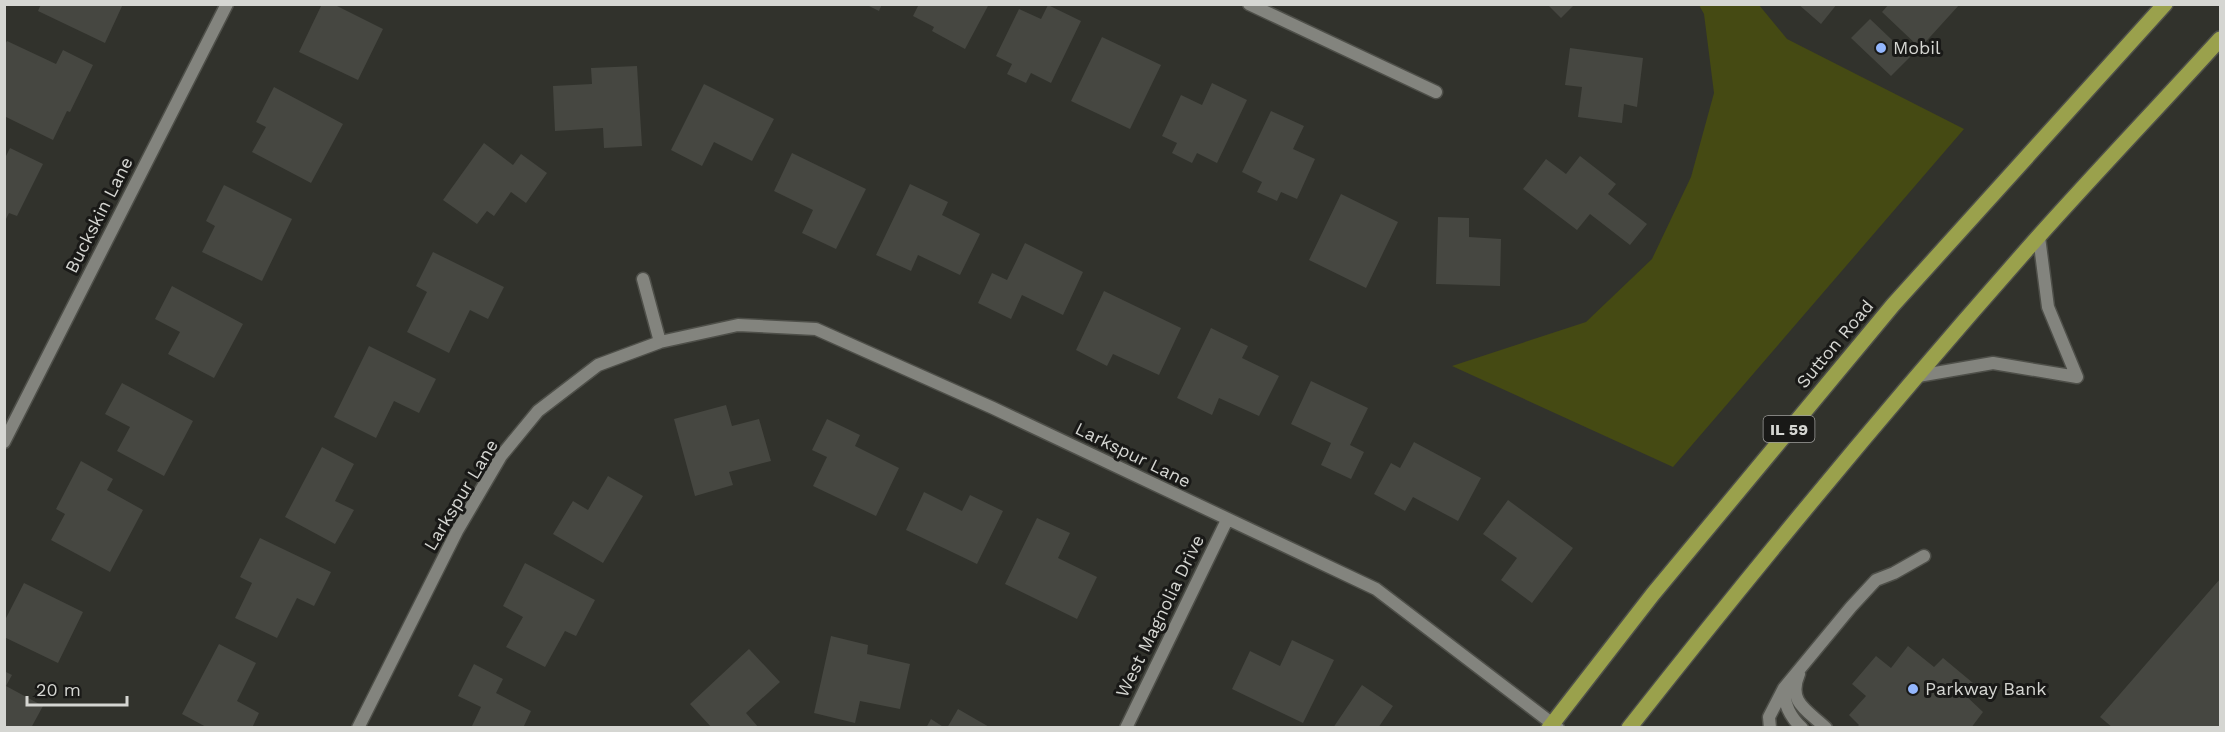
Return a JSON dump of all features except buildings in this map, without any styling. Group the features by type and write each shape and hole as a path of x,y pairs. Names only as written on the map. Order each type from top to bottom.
{"main road":[{"name":"Sutton Road","path":"1553,726 1653,594 1893,305 2165,4"},
{"path":"1629,728 1861,442 2038,237 2220,39"}],"street":[{"name":"Buckskin Lane","path":"4,442 226,4"},
{"path":"1249,4 1436,92"},
{"path":"1918,376 1993,363 2077,377 2048,307 2038,237"},
{"path":"643,279 660,342"},
{"name":"Larkspur Lane","path":"358,728 457,531 501,456 538,411 598,365 660,342 738,325 816,329 993,408 1376,589 1553,726"},
{"name":"West Magnolia Drive","path":"1126,728 1227,520"},
{"path":"1770,728 1770,717 1784,688 1876,580 1924,556"},
{"path":"1803,664 1794,685 1798,702 1826,728"},
{"path":"1784,688 1784,703 1802,728"},
{"path":"1772,712 1779,728"}],"green space":[{"path":"1699,5 1759,5 1787,39 1964,129 1673,467 1452,366 1586,322 1652,259 1691,177 1714,93 1704,14"}],"place":[{"name":"Mobil","path":"1881,48"},
{"name":"Parkway Bank","path":"1913,689"}]}
